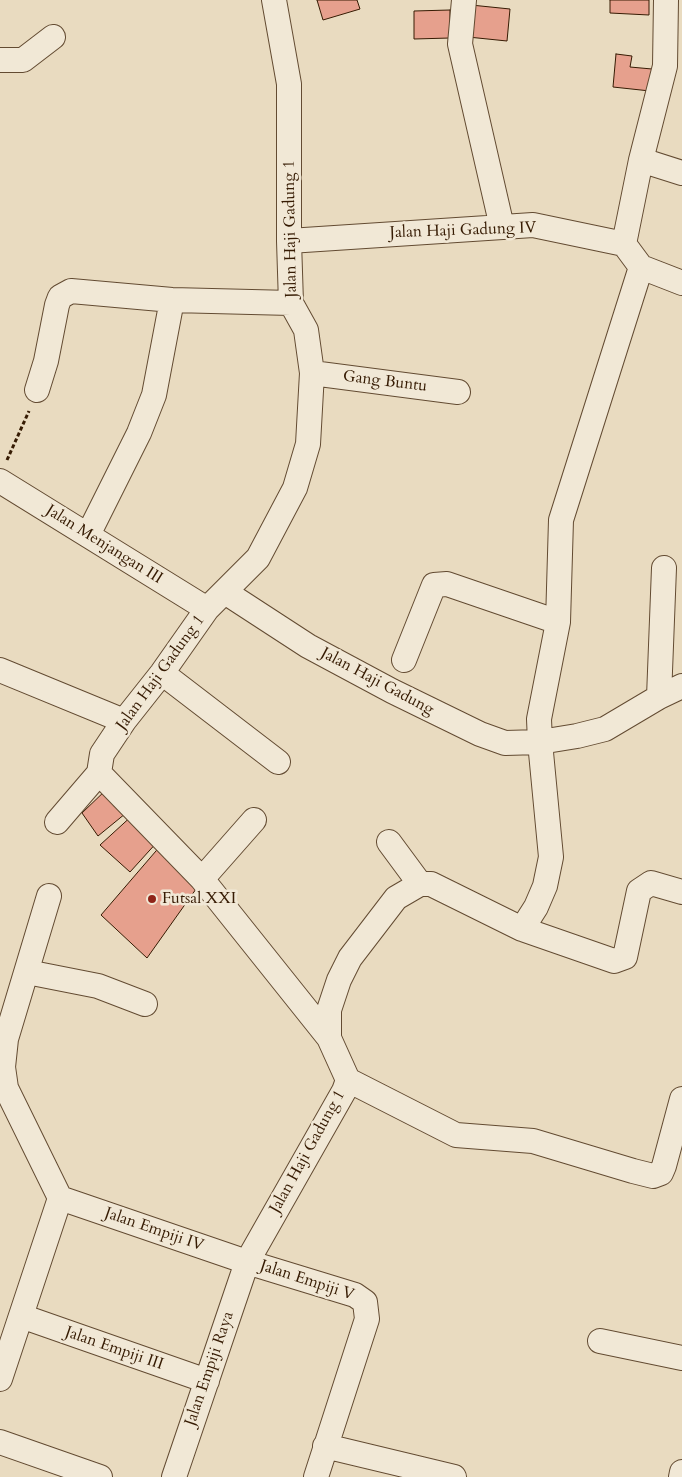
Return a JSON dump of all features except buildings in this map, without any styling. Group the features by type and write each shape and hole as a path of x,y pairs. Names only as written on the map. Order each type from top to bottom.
{"street":[{"name":"Jalan Haji Gadung 1","path":"247,1262 339,1100 348,1080 329,1038 202,879 98,773 102,754 124,721 207,610 258,558 295,488 308,444 312,373 306,330 291,303 289,84 274,0"},
{"path":"464,0 460,44 502,227"},
{"path":"666,0 665,66 640,160 624,244 641,267 682,283"},
{"path":"0,60 23,60 53,37"},
{"path":"640,160 682,173"},
{"name":"Jalan Haji Gadung IV","path":"289,241 533,225 624,244"},
{"path":"522,929 542,893 551,857 539,719 558,622 561,520 641,267"},
{"path":"38,390 57,305 60,298 71,291 172,300 291,303"},
{"path":"88,535 138,433 154,395 172,300"},
{"name":"Gang Buntu","path":"312,373 458,392"},
{"name":"Jalan Menjangan III","path":"2,473 88,535 207,610"},
{"path":"659,697 664,568"},
{"path":"404,660 434,586 447,584 558,622"},
{"name":"Jalan Haji Gadung","path":"225,592 308,646 392,691 480,734 505,742 540,742 605,729 659,697 682,686"},
{"path":"0,670 124,721"},
{"path":"162,672 278,762"},
{"path":"58,822 98,773"},
{"path":"202,879 254,820"},
{"path":"389,842 420,884"},
{"path":"329,1038 330,1010 339,980 350,958 396,898 420,884 431,884 522,929 614,961 625,957 639,891 651,883 682,892"},
{"path":"0,1379 60,1198 3,1087 6,1039 49,896"},
{"path":"27,972 98,986 145,1004"},
{"path":"348,1080 456,1135 533,1141 653,1176 661,1173 664,1166 682,1099"},
{"name":"Jalan Empiji IV","path":"60,1198 247,1262"},
{"name":"Jalan Empiji V","path":"247,1262 355,1295 365,1302 367,1320 326,1446"},
{"name":"Jalan Empiji Raya","path":"174,1477 247,1262"},
{"name":"Jalan Empiji III","path":"21,1316 207,1380"},
{"path":"600,1341 682,1358"},
{"path":"0,1442 100,1477"},
{"path":"316,1477 326,1446 454,1477"},
{"path":"681,1477 682,1472"}],"path":[{"path":"2,473 38,390"}],"place":[{"name":"Futsal XXI","path":"152,899"}]}
